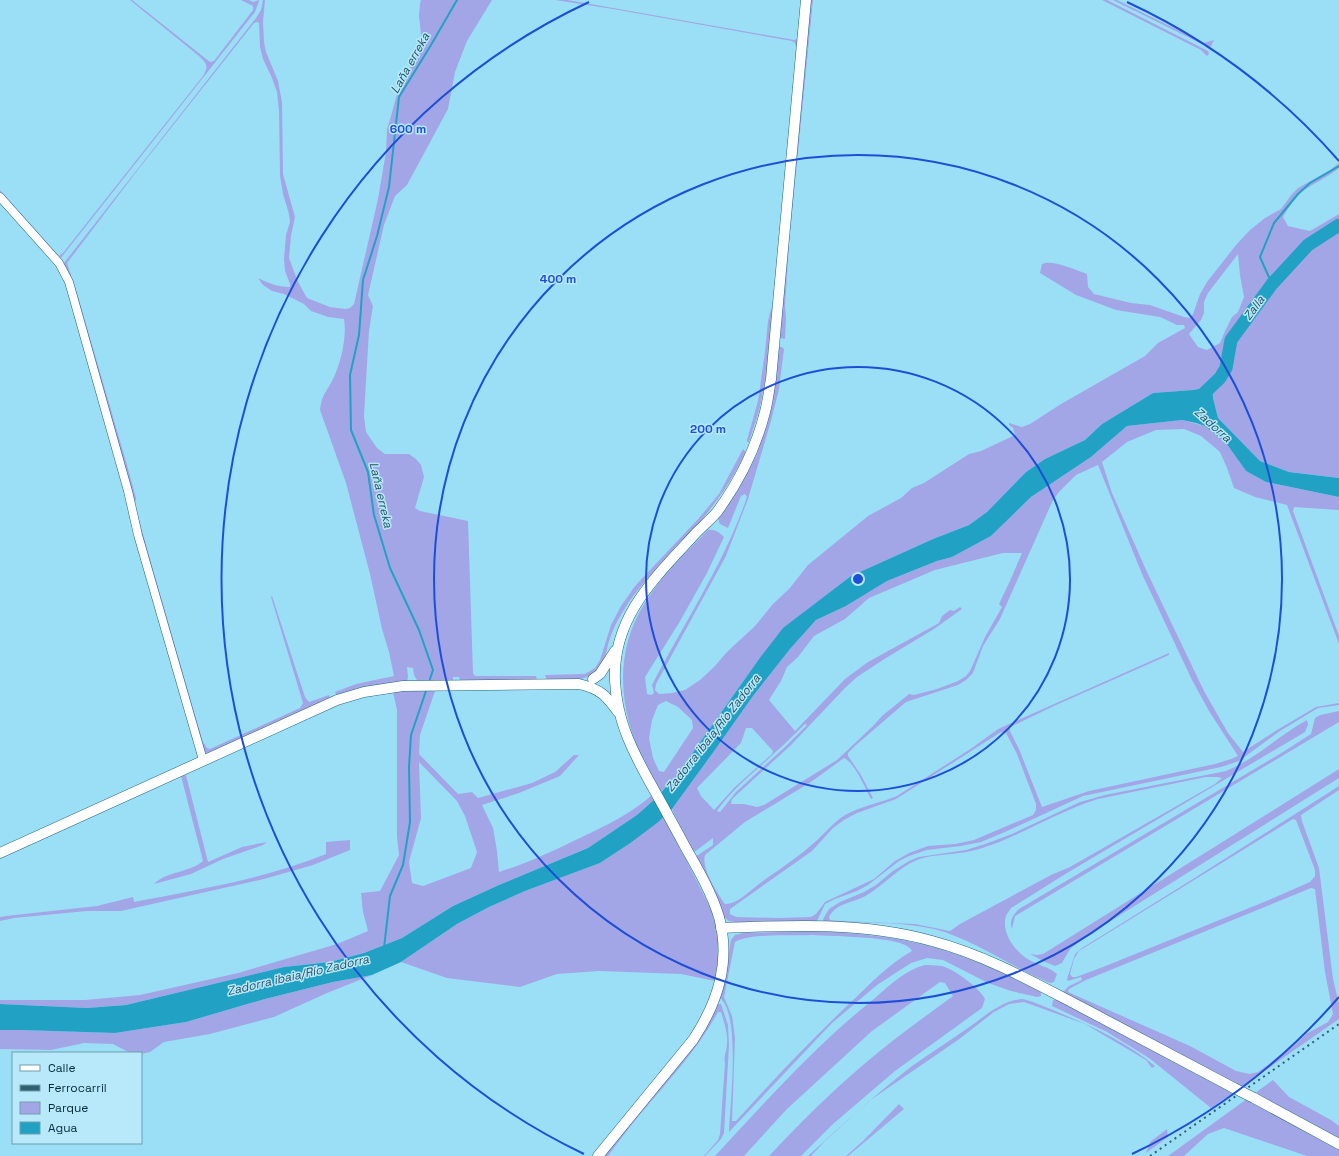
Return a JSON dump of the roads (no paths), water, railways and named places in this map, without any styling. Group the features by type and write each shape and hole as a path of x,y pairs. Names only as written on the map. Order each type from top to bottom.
{"street":[{"path":"592,683 610,660 619,644 629,616 639,598 716,512 743,470 754,446 765,411 776,322 806,0"},
{"path":"0,196 60,263 69,282 128,491 138,535 203,760"},
{"path":"598,1156 693,1040 704,1024 719,987 723,949 721,928 709,892 638,760 624,729 619,713 615,684 619,644"},
{"path":"592,683 605,695 619,713"},
{"path":"0,853 337,700 364,692 403,686 592,683 606,688 615,684"},
{"path":"721,928 821,926 853,928 907,935 955,947 999,965 1053,992 1339,1144"}],"water":[{"path":"1204,388 1212,389 1218,418 1260,461 1289,472 1339,478 1339,497 1266,482 1246,471 1226,443 1205,426 1182,420 1127,426 1091,457 1031,497 991,536 952,557 937,561 887,581 846,606 816,620 790,649 753,696 672,809 657,823 629,844 600,863 525,891 489,907 457,924 401,962 372,975 333,982 265,999 186,1022 115,1033 0,1030 0,1004 87,1008 126,1005 284,967 330,962 364,953 402,938 453,906 588,848 637,815 655,799 677,775 759,659 783,628 851,576 933,539 969,525 987,512 1026,472 1045,459 1085,440 1102,424 1153,393"}],"waterway":[{"name":"Laña erreka","path":"429,682 433,670 419,630 390,568 374,515 368,472 351,430 350,375 359,335 363,280 377,236 389,187 399,97 457,0"},
{"path":"1272,284 1260,257 1274,223 1298,194 1310,183 1339,166"},
{"name":"Zalla","path":"1198,399 1220,378 1226,368 1231,340 1272,284 1308,245 1339,225"},
{"name":"Laña erreka","path":"384,948 390,896 403,865 410,822 409,767 411,735 427,688"}],"railway":[{"path":"1150,1156 1339,1024"}],"water label":[{"name":"Zadorra","path":"1213,425"},
{"name":"Zadorra ibaia/Río Zadorra","path":"713,733"},
{"name":"Zadorra ibaia/Río Zadorra","path":"298,975"}]}
